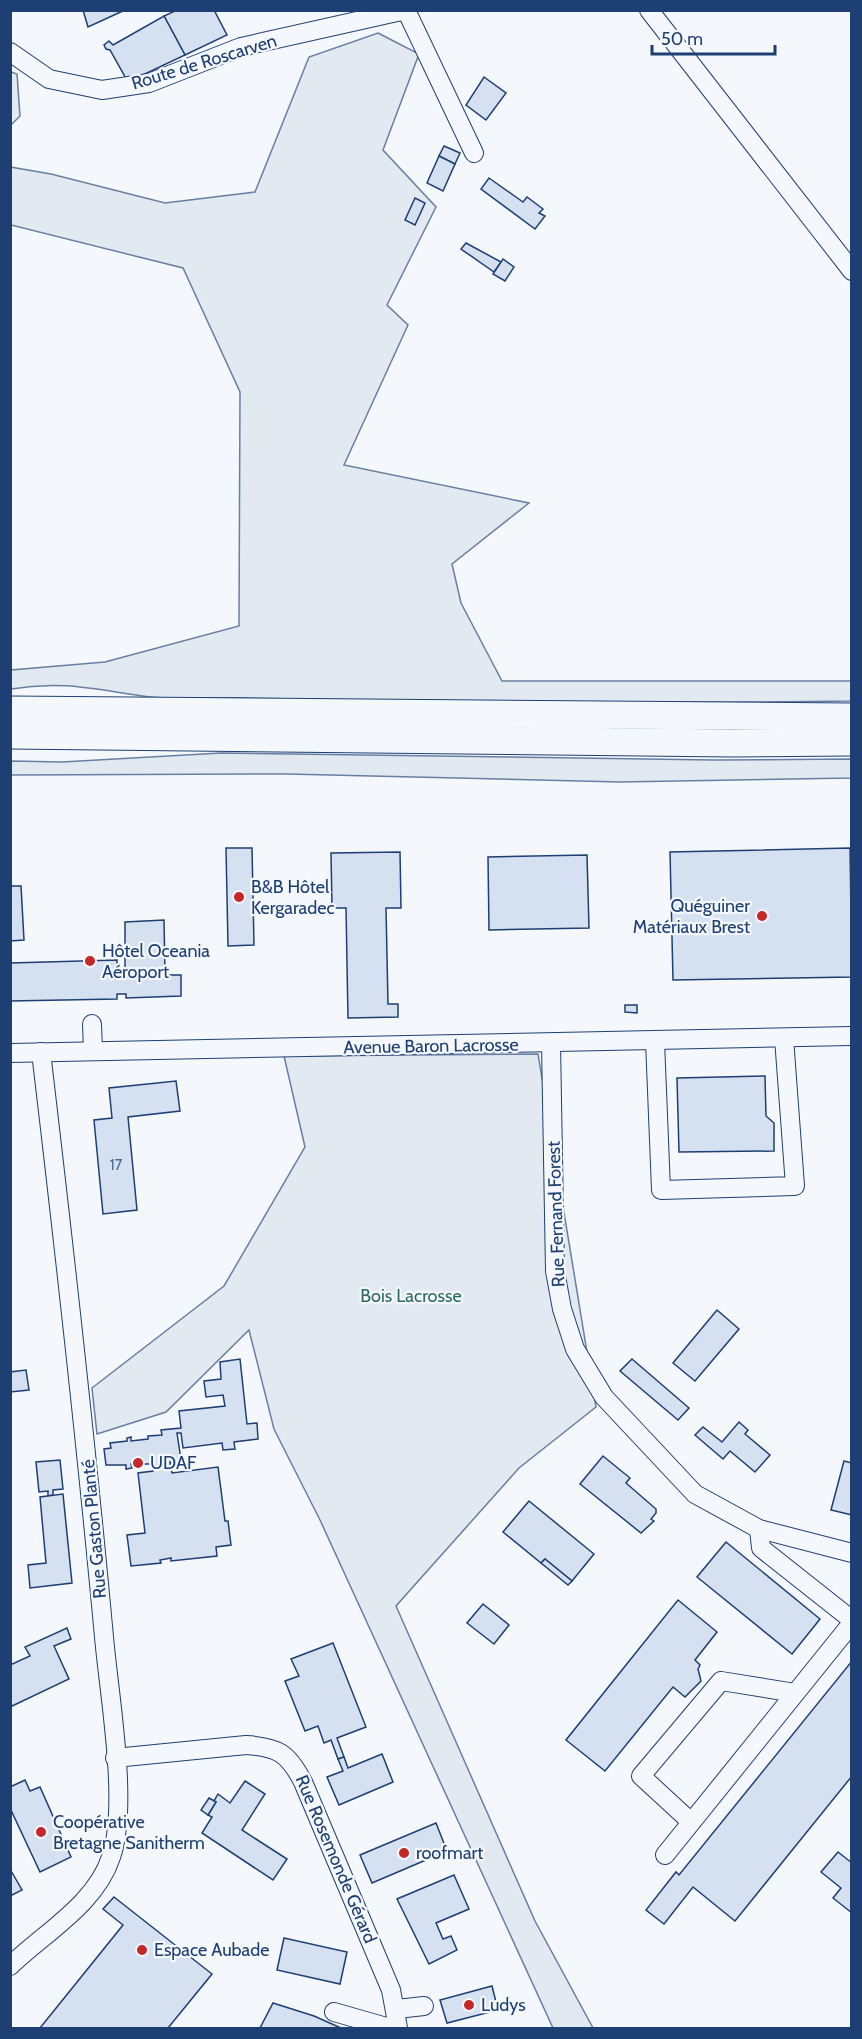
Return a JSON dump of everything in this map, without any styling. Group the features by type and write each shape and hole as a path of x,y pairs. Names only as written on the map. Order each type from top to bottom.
{"highway":[{"path":"10,710 852,717"},
{"path":"10,735 708,743 852,742"}],"street":[{"name":"Route de Roscarven","path":"10,52 49,79 102,90 149,83 241,47 405,10"},
{"path":"405,10 474,153"},
{"path":"649,10 852,271"},
{"path":"92,1024 93,1051"},
{"name":"Avenue Baron Lacrosse","path":"10,1053 551,1044 852,1036"},
{"path":"655,1041 661,1190 795,1186 784,1038"},
{"name":"Rue Fernand Forest","path":"551,1044 555,1271 562,1309 575,1349 604,1397 695,1494 759,1528 852,1553"},
{"name":"Rue Gaston Planté","path":"10,1966 76,1908 100,1880 111,1858 117,1826 115,1758 84,1417 41,1052"},
{"path":"665,1855 852,1621 761,1548 759,1528"},
{"path":"691,1822 641,1776 721,1681 795,1693"},
{"name":"Rue Rosemonde Gérard","path":"115,1758 246,1745 265,1746 282,1752 294,1764 303,1782 391,1990 397,2008 398,2028"},
{"path":"397,2008 424,2006"},
{"path":"334,2012 390,2028"}],"green space":[{"path":"378,33 419,54 383,150 436,207 387,305 408,325 344,465 529,503 452,564 461,603 502,681 851,681 851,701 548,702 176,698 59,686 11,689 11,670 105,662 239,626 240,392 183,268 11,225 10,167 51,174 165,203 255,192 309,57"},
{"path":"11,72 17,74 20,116 11,125"},
{"path":"221,753 714,760 851,759 852,778 620,782 287,774 11,775 11,761 62,762"},
{"name":"Bois Lacrosse","path":"538,1054 596,1407 519,1468 396,1606 535,1921 593,2028 553,2028 320,1520 274,1429 249,1330 166,1412 97,1434 92,1388 224,1286 305,1147 284,1056"}],"building":[{"path":"83,10 125,10 88,27"},
{"path":"177,10 214,10 227,35 185,55 164,16"},
{"path":"164,16 185,55 128,82 110,50 104,45 109,41 113,45"},
{"path":"484,77 506,93 486,120 466,105"},
{"path":"444,146 460,153 455,164 439,156"},
{"path":"439,156 455,164 443,191 427,183"},
{"path":"489,178 523,202 527,197 543,209 539,213 545,216 535,229 481,189"},
{"path":"415,198 425,203 415,225 405,220"},
{"path":"466,243 501,262 494,272 461,249"},
{"path":"503,259 514,267 505,281 493,274"},
{"path":"226,848 252,848 254,945 228,946"},
{"name":"Quéguiner Matériaux Brest","path":"850,848 852,977 673,980 670,852"},
{"path":"400,852 401,908 386,908 388,1004 398,1004 398,1017 348,1018 346,908 332,908 331,853"},
{"path":"587,855 589,928 489,930 488,857"},
{"path":"10,886 21,886 24,940 10,941"},
{"name":"Hôtel Oceania Aéroport","path":"164,920 165,975 181,975 181,996 126,998 126,994 117,994 117,999 10,1001 10,963 117,960 117,968 125,968 125,922"},
{"path":"625,1005 637,1005 637,1013 625,1012"},
{"path":"765,1076 766,1116 774,1123 774,1151 679,1152 677,1078"},
{"path":"176,1081 180,1111 128,1117 137,1210 103,1214 94,1120 112,1118 109,1088"},
{"path":"717,1310 739,1329 695,1381 673,1363"},
{"name":"UDAF","path":"240,1359 247,1424 257,1423 258,1439 234,1442 235,1449 223,1450 222,1443 183,1448 181,1433 177,1433 181,1460 176,1464 170,1462 172,1473 218,1467 225,1521 228,1521 231,1545 216,1547 217,1556 171,1561 171,1558 160,1560 161,1563 131,1566 127,1535 145,1533 138,1473 153,1471 152,1464 131,1464 132,1468 126,1469 126,1465 106,1465 104,1449 111,1448 110,1443 127,1441 127,1438 131,1437 131,1441 148,1439 148,1436 162,1435 161,1430 181,1428 179,1411 225,1406 223,1395 206,1397 204,1381 221,1379 220,1362"},
{"path":"632,1359 689,1408 678,1420 620,1371"},
{"path":"26,1370 29,1390 10,1392 10,1372"},
{"path":"739,1422 748,1430 745,1434 770,1455 755,1472 730,1451 723,1459 695,1435 703,1427 722,1442"},
{"path":"603,1456 630,1478 626,1483 656,1509 651,1519 654,1521 641,1533 580,1484"},
{"path":"60,1460 63,1489 53,1490 53,1495 48,1496 48,1491 39,1492 36,1462"},
{"path":"844,1461 852,1463 852,1515 831,1510"},
{"path":"63,1494 72,1583 30,1588 28,1565 46,1563 40,1497"},
{"path":"529,1501 594,1554 572,1581 545,1559 541,1563 503,1532"},
{"path":"726,1542 820,1619 792,1654 697,1577"},
{"path":"545,1559 572,1581 568,1585 541,1563"},
{"path":"678,1600 717,1632 695,1660 700,1665 698,1669 701,1681 685,1697 673,1687 605,1771 566,1740"},
{"path":"483,1604 509,1625 494,1644 467,1623"},
{"path":"67,1628 71,1639 54,1646 69,1679 10,1707 10,1665 30,1656 25,1647"},
{"path":"333,1643 366,1727 337,1738 344,1757 338,1759 331,1740 324,1743 318,1726 305,1731 285,1681 299,1676 291,1659"},
{"path":"852,1661 852,1776 735,1921 693,1887 664,1924 646,1910 676,1872 679,1875"},
{"path":"382,1754 393,1782 339,1805 327,1777 343,1771 338,1759 344,1757 348,1768"},
{"name":"Coopérative Bretagne Sanitherm","path":"25,1780 30,1791 40,1787 71,1857 40,1872 10,1808 10,1787"},
{"path":"245,1781 265,1794 242,1830 287,1859 273,1880 202,1833 212,1817 208,1815 218,1794 230,1803"},
{"path":"209,1798 216,1802 208,1815 201,1810"},
{"name":"roofmart","path":"436,1823 447,1851 372,1883 360,1855"},
{"path":"838,1852 852,1863 852,1913 833,1898 841,1888 821,1872"},
{"path":"10,1869 22,1890 10,1896"},
{"path":"454,1875 469,1909 436,1923 443,1939 451,1936 457,1950 429,1964 397,1899"},
{"name":"Espace Aubade","path":"114,1897 212,1974 168,2028 40,2028 123,1925 103,1909"},
{"path":"284,1938 347,1952 340,1984 277,1970"},
{"name":"Ludys","path":"492,1986 498,2010 447,2023 440,2000"},
{"path":"273,2003 314,2016 341,2028 260,2028"}],"place":[{"name":"B&B Hôtel Kergaradec","path":"239,897"},
{"name":"Quéguiner Matériaux Brest","path":"762,916"},
{"name":"Hôtel Oceania Aéroport","path":"90,961"},
{"name":"UDAF","path":"138,1463"},
{"name":"Coopérative Bretagne Sanitherm","path":"41,1832"},
{"name":"roofmart","path":"404,1853"},
{"name":"Espace Aubade","path":"142,1950"},
{"name":"Ludys","path":"469,2005"}]}
